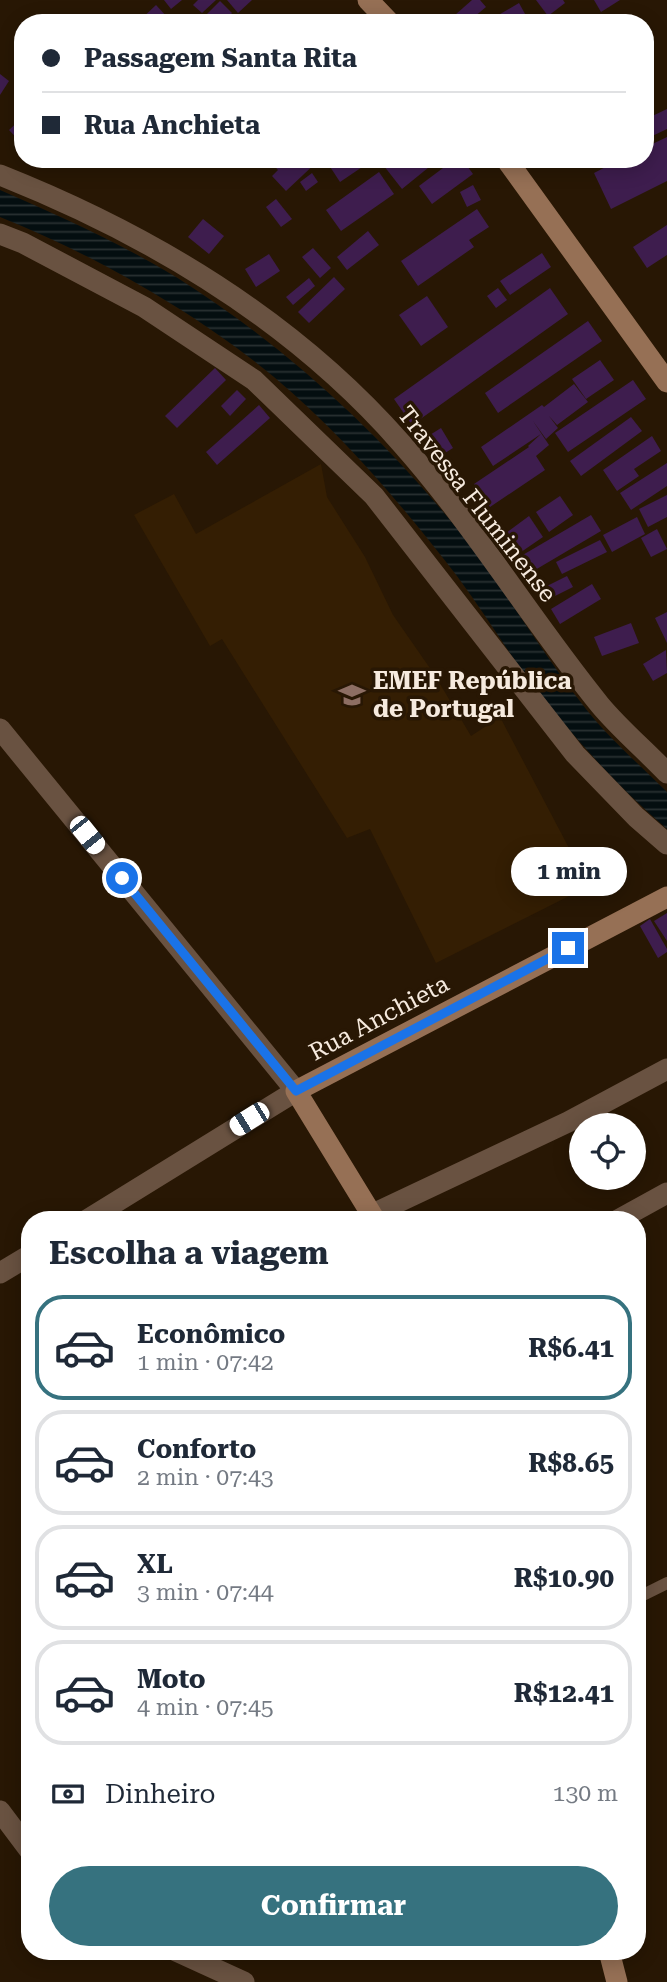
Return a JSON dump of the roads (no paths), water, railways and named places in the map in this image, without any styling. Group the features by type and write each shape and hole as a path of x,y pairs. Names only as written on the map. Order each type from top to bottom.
{"street":[{"path":"368,0 381,14"},
{"path":"512,168 667,382"},
{"name":"Travessa Fluminense","path":"0,175 68,202 191,268 269,323 360,399 402,444 465,522 532,617 602,708 667,773"},
{"path":"0,234 23,243 144,307 254,380 374,496 575,754 636,817 667,844"},
{"path":"0,729 296,1091 370,1211"},
{"name":"Rua Anchieta","path":"102,1211 296,1091 667,897"},
{"path":"386,1211 568,1122 667,1069"},
{"path":"634,1211 667,1193"},
{"path":"2,1268 21,1259"},
{"path":"0,1811 21,1839"},
{"path":"196,1960 244,1982"},
{"path":"610,1960 612,1981"}],"lane":[{"path":"646,1594 667,1583"}],"place":[{"name":"EMEF República de Portugal","path":"352,695"}]}
